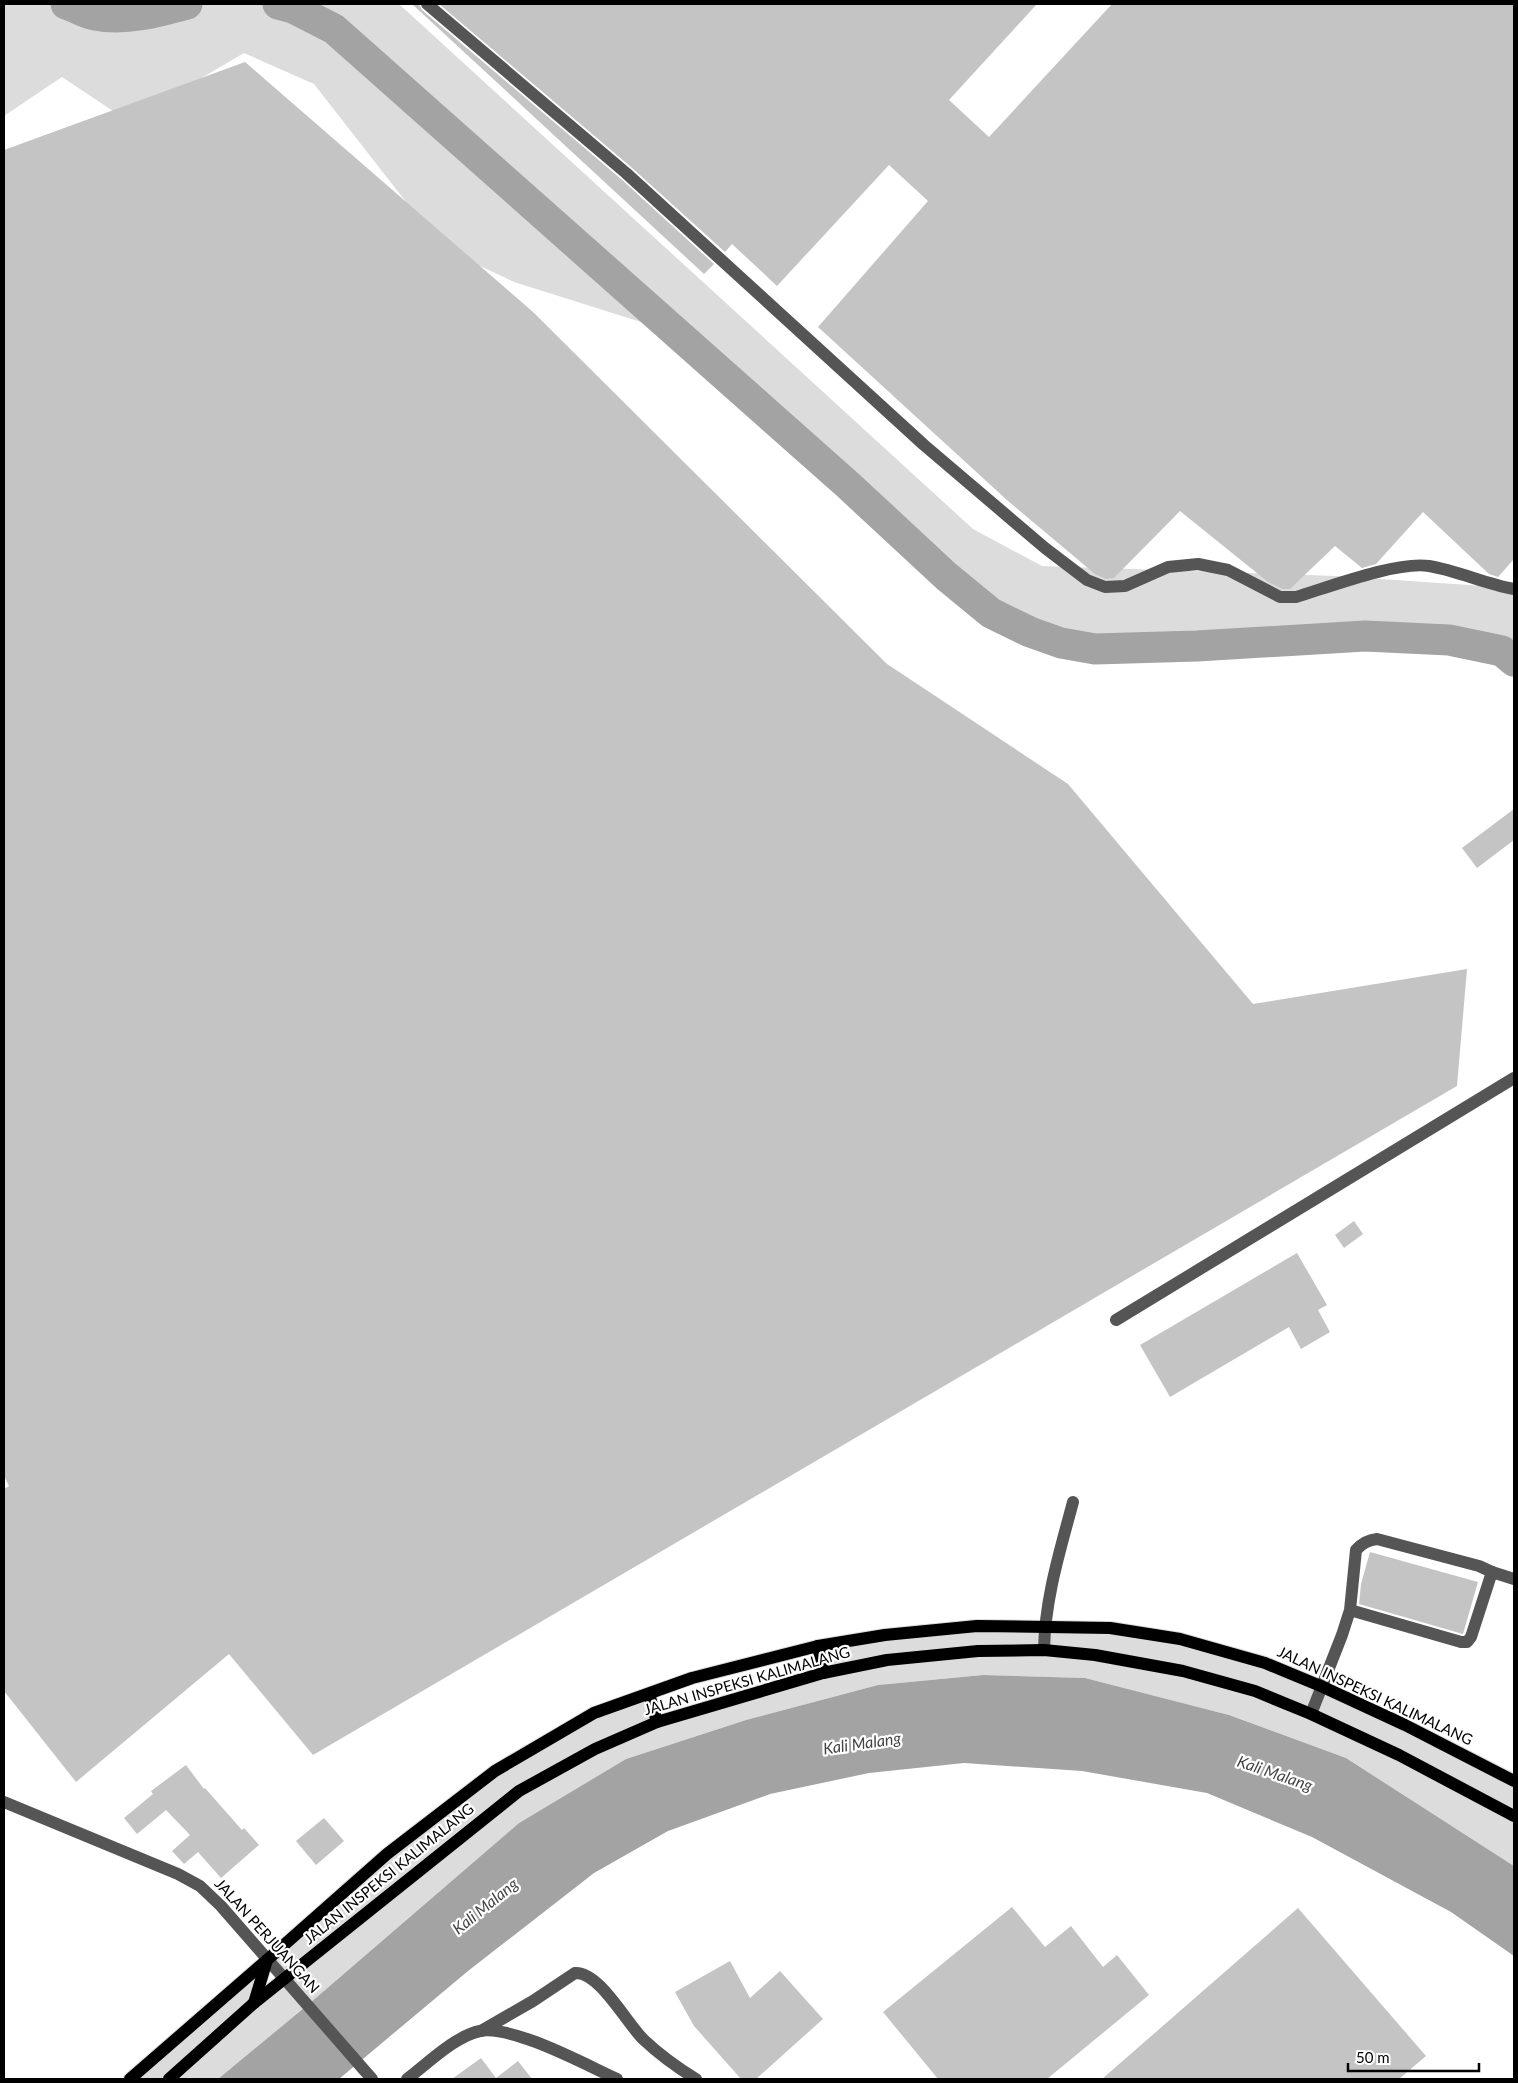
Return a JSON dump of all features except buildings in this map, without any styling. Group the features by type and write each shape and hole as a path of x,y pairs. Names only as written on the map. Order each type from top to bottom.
{"main road":[{"name":"JALAN INSPEKSI KALIMALANG","path":"130,2079 387,1854 495,1771 594,1713 692,1678 818,1646 885,1636 977,1626 1110,1628 1180,1640 1265,1663 1323,1687 1405,1725 1514,1781"},
{"path":"818,1646 823,1673"},
{"name":"JALAN INSPEKSI KALIMALANG","path":"169,2079 254,2004 397,1887 519,1791 595,1749 657,1722 823,1673 887,1660 978,1651 1044,1650 1095,1655 1183,1671 1255,1691 1311,1714 1399,1755 1514,1816"},
{"path":"649,1694 657,1722"},
{"path":"254,2004 267,1960"}],"street":[{"path":"427,4 626,173 924,444 1045,548 1087,580 1105,587 1125,586 1168,568 1198,564 1228,570 1280,597 1296,597 1400,567 1428,566 1458,572 1496,586 1514,588"},
{"path":"1116,1320 1514,1078"},
{"path":"1044,1650 1044,1627 1051,1584 1073,1502"},
{"path":"1311,1714 1323,1687 1350,1610 1356,1550 1360,1546 1370,1540 1386,1542 1479,1566 1514,1579"},
{"path":"1350,1610 1461,1642 1467,1642 1471,1637 1492,1572"},
{"name":"JALAN PERJUANGAN","path":"4,1802 191,1881 212,1897 286,1979 369,2076"},
{"path":"407,2079 453,2044 481,2031 533,2001 575,1973 581,1973 594,1980 643,2040 678,2068 696,2079"},
{"path":"481,2031 515,2035 548,2047 617,2079"}],"shaded area":[{"path":"4,4 399,4 973,529 1042,566 1336,576 1513,588 1514,661 1502,651 1449,640 1365,636 1095,649 1068,644 1017,626 992,614 976,602 597,262 676,333 514,282 442,248 314,84 244,53 128,121 62,77 4,116"},
{"path":"977,1626 1110,1628 1265,1663 1514,1781 1514,1866 1346,1758 1229,1715 1085,1678 983,1675 878,1685 746,1720 626,1759 519,1823 310,2003 218,2079 130,2079 387,1854 546,1742 649,1694 657,1722 822,1673 818,1646","holes":["268,1960 285,1979 255,2002"]}],"water":[{"name":"Kali Malang","path":"983,1675 1085,1678 1229,1715 1346,1758 1514,1866 1514,1956 1451,1912 1312,1837 1207,1793 1082,1771 964,1763 869,1773 770,1794 668,1831 594,1873 468,1971 339,2079 218,2079 310,2003 519,1823 626,1759 746,1720 878,1685"}],"waterway":[{"path":"66,4 91,14 106,17 153,13 187,4"},
{"path":"278,4 293,8 334,29 848,485 946,576 991,613 1030,632 1061,643 1095,649 1197,646 1365,636 1449,640 1502,651 1514,661"}]}
